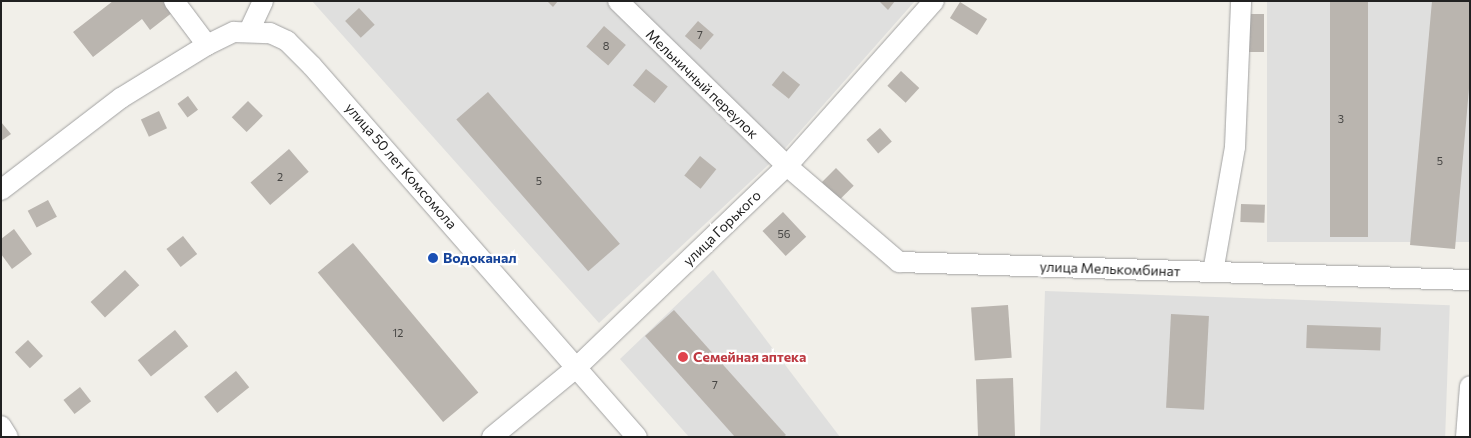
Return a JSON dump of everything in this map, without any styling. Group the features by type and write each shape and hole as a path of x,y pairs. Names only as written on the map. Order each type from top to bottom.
{"street":[{"path":"174,1 207,45"},
{"path":"1,190 122,98 207,45 250,29 262,1"},
{"name":"Мельничный переулок","path":"618,1 787,166"},
{"name":"улица Горького","path":"492,437 576,368 787,166 934,1"},
{"path":"1213,272 1235,147 1241,1"},
{"name":"улица 50 лет Комсомола","path":"250,29 287,41 312,66 636,437"},
{"name":"улица Мелькомбинат","path":"787,166 899,262 1470,280"},
{"path":"1466,437 1470,386"},
{"path":"1,426 8,437"}],"shaded area":[{"path":"312,1 915,1 780,154 599,323"},
{"path":"1267,1 1470,1 1470,242 1267,242"},
{"path":"713,270 840,437 689,437 620,359"},
{"path":"1045,291 1450,305 1445,437 1040,437"}],"building":[{"path":"113,1 164,1 173,12 150,30 142,19 93,57 73,32"},
{"path":"547,1 558,1 553,7"},
{"path":"879,1 895,1 888,10"},
{"path":"1330,1 1368,1 1368,237 1330,237"},
{"path":"1432,1 1470,1 1470,77 1455,249 1410,245"},
{"path":"960,2 987,19 977,35 950,18"},
{"path":"359,8 375,25 361,38 345,21"},
{"path":"1243,14 1264,14 1264,52 1243,52"},
{"path":"698,21 714,35 701,50 685,36"},
{"path":"604,26 626,45 608,65 586,46"},
{"path":"646,69 668,87 655,103 633,85"},
{"path":"783,71 800,85 789,99 772,85"},
{"path":"901,71 919,88 906,103 887,86"},
{"path":"488,92 620,244 588,271 456,120"},
{"path":"188,96 198,110 187,117 177,104"},
{"path":"248,101 263,116 247,132 232,117"},
{"path":"159,111 167,128 149,137 141,119"},
{"path":"1,122 11,134 1,141"},
{"path":"880,128 892,142 878,153 866,140"},
{"path":"289,149 309,172 270,205 251,182"},
{"path":"700,156 716,169 701,189 684,175"},
{"path":"836,168 854,186 840,200 822,182"},
{"path":"48,200 57,217 37,228 28,211"},
{"path":"1241,204 1265,205 1264,223 1240,222"},
{"path":"783,212 806,237 786,256 763,231"},
{"path":"14,229 32,254 12,269 1,254 1,239"},
{"path":"183,236 197,254 181,267 166,249"},
{"path":"353,243 478,392 443,422 318,273"},
{"path":"125,270 139,285 105,317 91,302"},
{"path":"1008,305 1012,358 975,360 971,308"},
{"path":"674,310 786,435 783,437 735,437 645,336"},
{"path":"1171,314 1209,316 1204,410 1166,408"},
{"path":"1307,325 1381,328 1380,351 1306,348"},
{"path":"175,330 188,346 151,377 138,360"},
{"path":"28,340 43,356 30,368 15,352"},
{"path":"236,371 249,387 217,413 204,397"},
{"path":"1013,378 1015,437 978,437 976,379"},
{"path":"80,387 91,401 75,414 63,400"}],"place":[{"name":"Водоканал","path":"433,258"},
{"name":"Семейная аптека","path":"683,357"}]}
